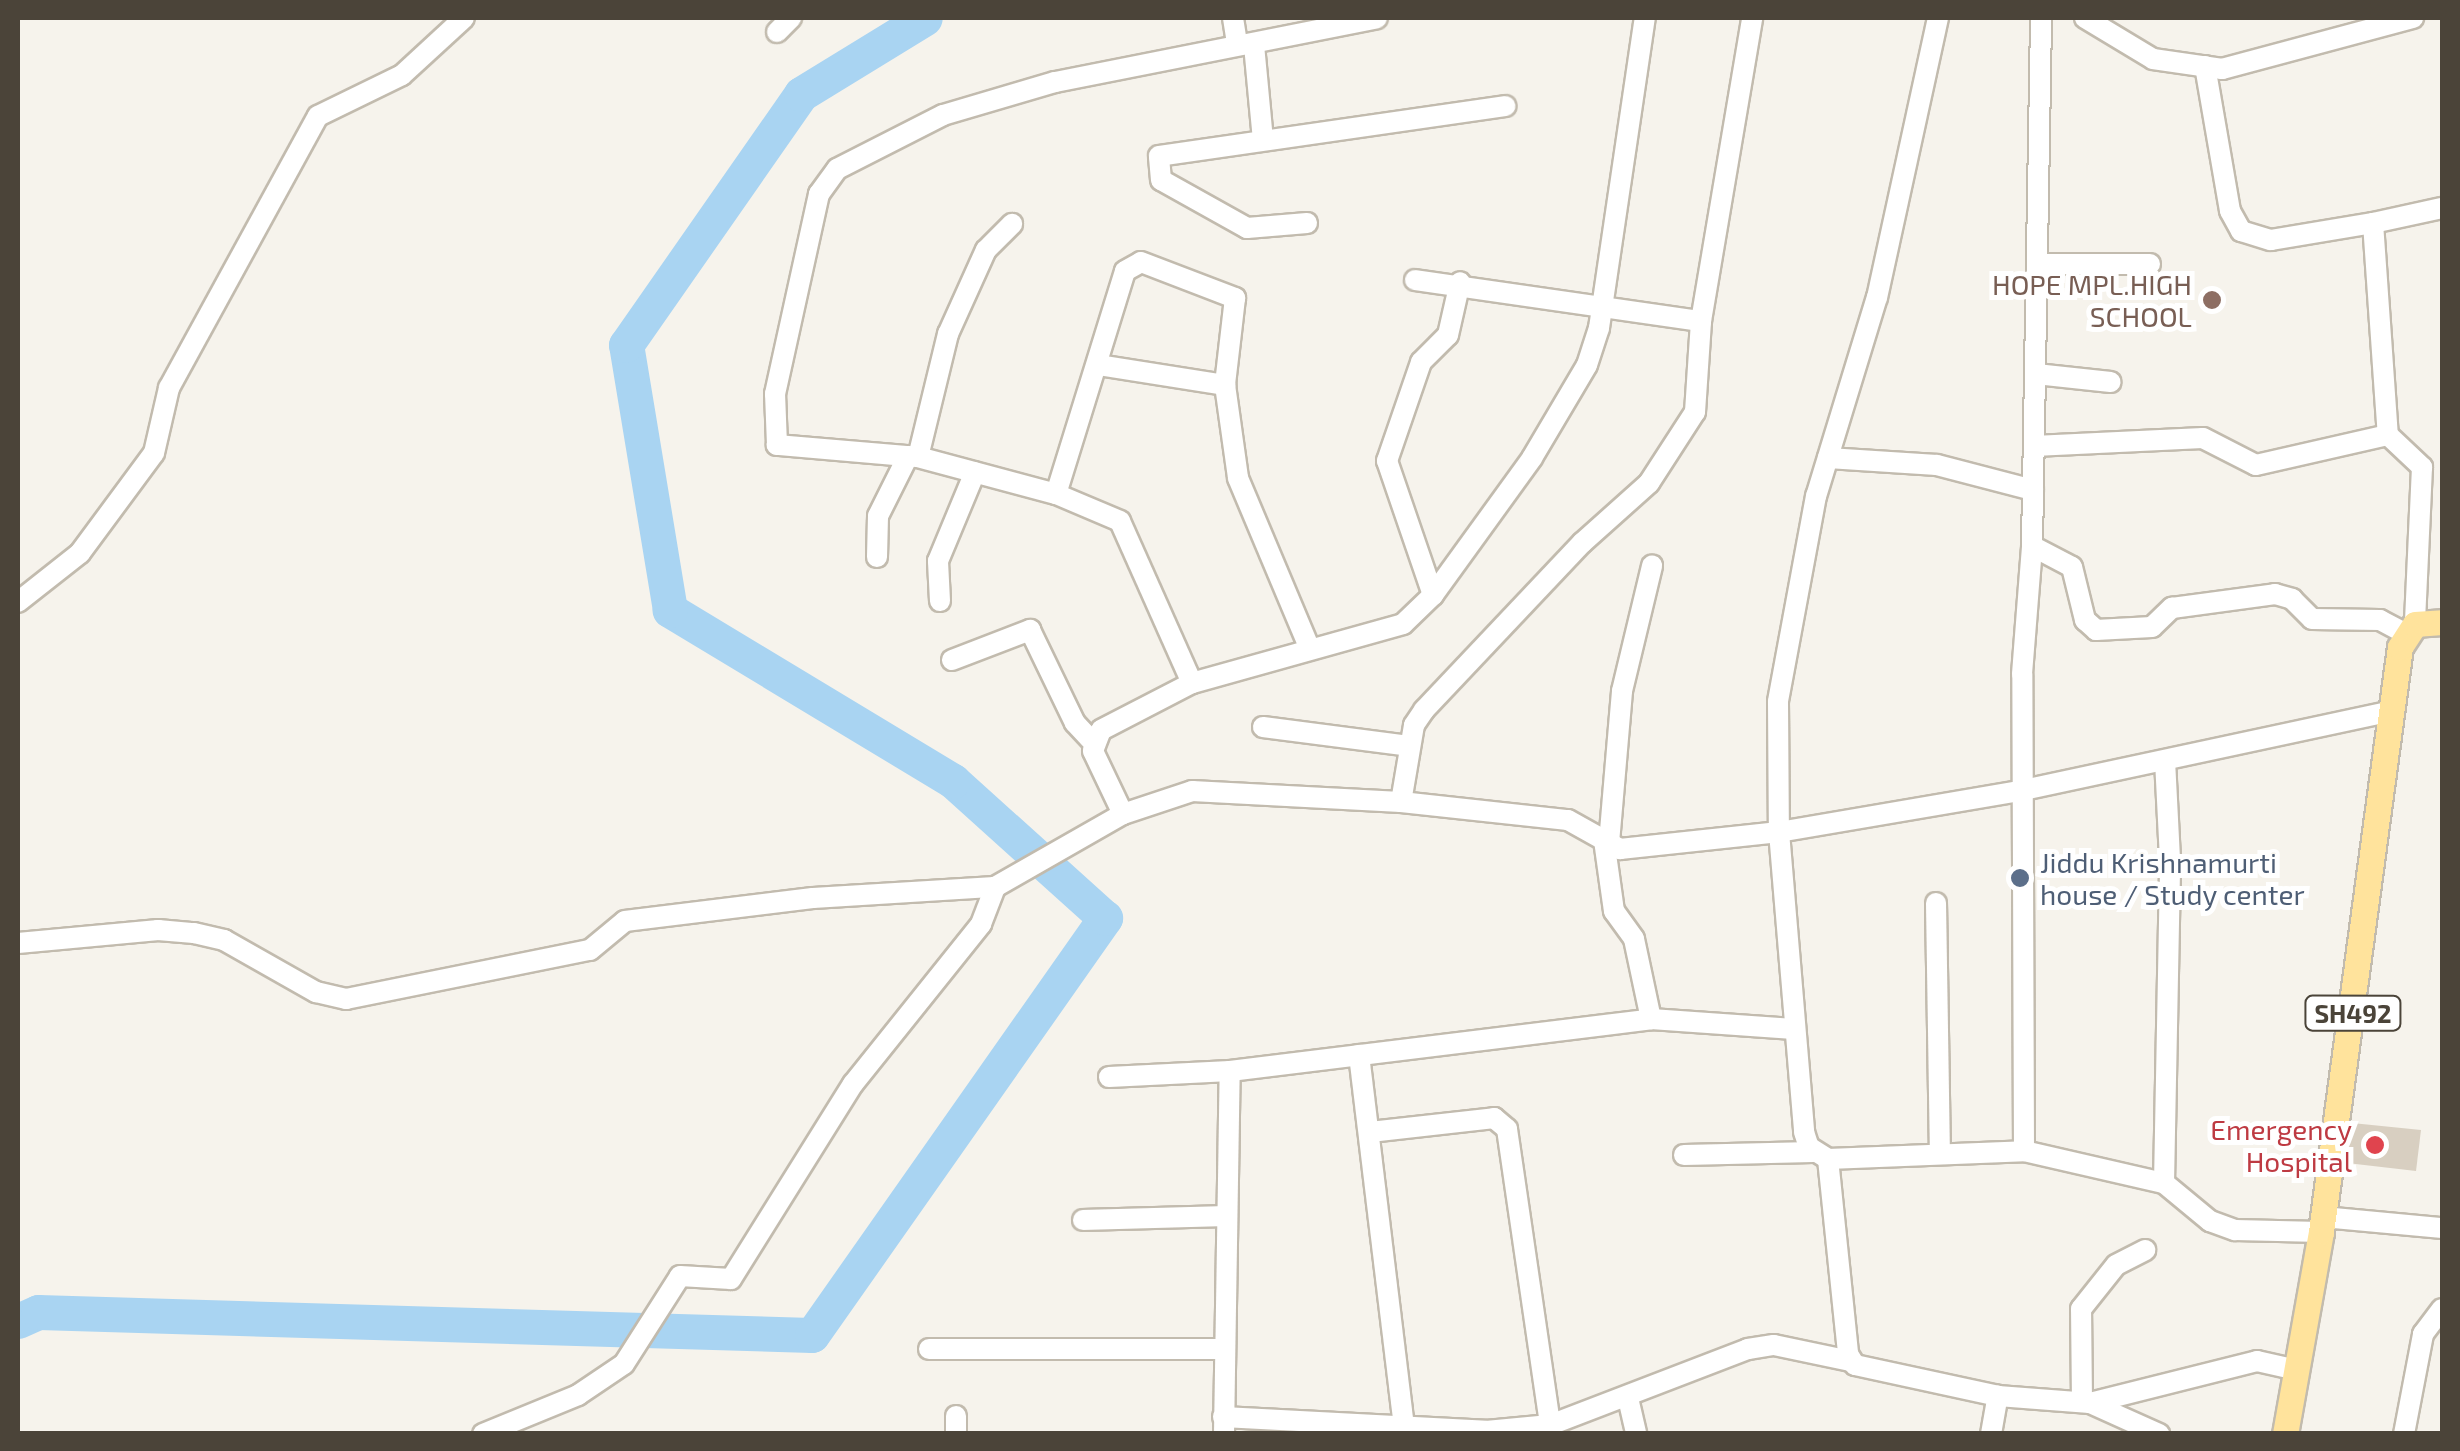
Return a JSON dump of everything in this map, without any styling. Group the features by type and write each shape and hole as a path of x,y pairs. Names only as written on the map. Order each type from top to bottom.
{"main road":[{"path":"2409,629 2442,622"},
{"name":"SH492","path":"2285,1434 2322,1224 2392,711 2409,629"}],"street":[{"path":"18,602 80,553 154,452 169,388 258,234 309,127 329,108 402,75 464,18"},
{"path":"1233,18 1245,44 1263,140"},
{"path":"1192,683 1126,529 1056,494 913,457 854,448 782,450 775,438 776,394 819,194 837,169 944,116 1055,82 1376,18"},
{"path":"1092,741 1192,683 1309,647 1404,624 1432,595 1560,412 1587,364 1602,304 1646,18"},
{"path":"1402,802 1409,746 1424,710 1582,543 1649,483 1695,412 1701,321 1752,18"},
{"path":"1850,1360 1820,1155 1804,1132 1779,832 1778,702 1828,458 1886,259 1938,18"},
{"path":"2024,1151 2022,674 2032,546 2041,18"},
{"path":"2085,18 2152,59 2222,68 2413,18"},
{"path":"2205,66 2230,211 2241,231 2270,240 2442,208"},
{"path":"1307,223 1248,228 1158,176 1158,156 1168,151 1505,106"},
{"path":"2032,546 2072,567 2085,620 2096,630 2152,627 2172,608 2275,594 2292,598 2312,619 2380,620 2409,629 2422,467 2388,436 2373,223"},
{"path":"877,558 878,516 913,457 948,334 986,250 1012,224"},
{"path":"1056,494 1125,271 1141,262 1234,298 1226,385 1238,478 1309,647"},
{"path":"2037,264 2150,264"},
{"path":"1415,280 1460,282 1701,321"},
{"path":"1432,595 1387,462 1421,362 1448,335 1460,282"},
{"path":"1098,364 1226,385"},
{"path":"2036,374 2112,382"},
{"path":"2034,446 2203,438 2256,464 2388,436"},
{"path":"1828,458 1936,465 2033,490"},
{"path":"940,602 938,561 975,472"},
{"path":"1651,1019 1634,938 1614,911 1606,841 1622,691 1652,566"},
{"path":"952,660 1030,630 1075,722 1092,741 1114,820"},
{"path":"18,943 158,930 194,933 224,940 316,992 346,999 590,950 625,921 812,898 995,887 1114,820 1192,791 1402,802 1568,820 1620,849 1779,832 2024,790 2392,711"},
{"path":"1264,727 1409,746"},
{"path":"2164,1183 2170,858 2165,762"},
{"path":"483,1434 578,1395 624,1364 680,1276 731,1279 853,1084 981,924 995,887"},
{"path":"1936,903 1940,1151"},
{"path":"1110,1077 1230,1071 1651,1019 1794,1030"},
{"path":"1359,1055 1404,1427"},
{"path":"1230,1071 1224,1426 1360,1430 1404,1427 1486,1432 1550,1425 1628,1398 1698,1364 1774,1345 1998,1396 2086,1402 2248,1363 2296,1370"},
{"path":"1370,1132 1494,1118 1507,1129 1550,1425"},
{"path":"1684,1155 2024,1151 2164,1183 2210,1220 2235,1230 2322,1224 2442,1228"},
{"path":"1083,1220 1226,1216"},
{"path":"2086,1402 2080,1309 2116,1265 2145,1250"},
{"path":"2404,1434 2423,1334 2442,1310"},
{"path":"929,1349 1224,1349"},
{"path":"1991,1434 1998,1396"},
{"path":"1628,1398 1636,1434"},
{"path":"2086,1402 2159,1434"}],"building":[{"path":"2352,1123 2421,1130 2416,1171 2347,1163"}],"waterway":[{"path":"18,1321 38,1312 812,1335 1105,918 953,781 670,610 626,345 801,94 925,18"}],"place":[{"name":"HOPE MPL.HIGH SCHOOL","path":"2212,300"},
{"name":"Jiddu Krishnamurti house / Study center","path":"2020,878"},
{"name":"Emergency Hospital","path":"2375,1145"}]}
